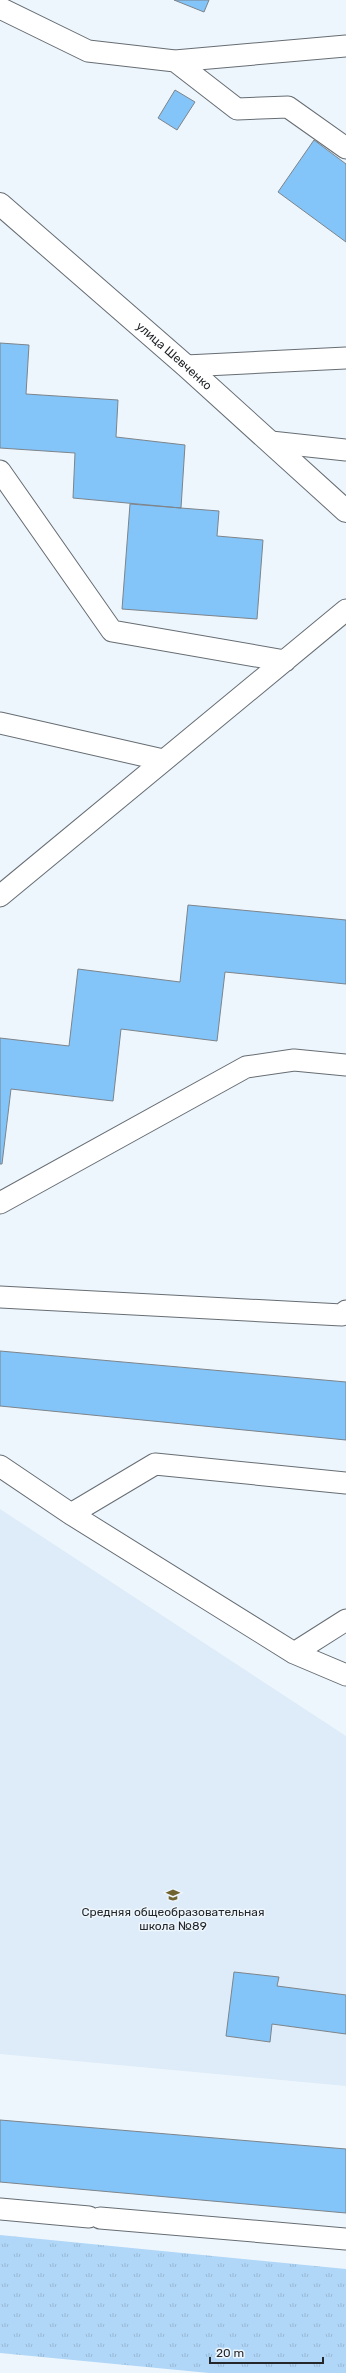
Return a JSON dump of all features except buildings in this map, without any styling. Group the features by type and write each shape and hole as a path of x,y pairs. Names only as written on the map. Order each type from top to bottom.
{"street":[{"name":"улица Шевченко","path":"0,204 186,366 346,511"}],"lane":[{"path":"0,8 88,51 176,61 346,46"},
{"path":"176,61 237,109 288,107 346,148"},
{"path":"186,366 346,358"},
{"path":"271,442 346,450"},
{"path":"0,471 112,631 285,661"},
{"path":"0,896 346,610"},
{"path":"0,723 163,760"},
{"path":"0,1203 246,1067 294,1060 346,1064"},
{"path":"0,1297 342,1315 346,1311"},
{"path":"71,1514 155,1464 346,1483"},
{"path":"0,1466 71,1514 294,1653 346,1675"},
{"path":"294,1653 346,1620"},
{"path":"0,2209 346,2239"}],"shaded area":[{"name":"Средняя общеобразовательная школа №89","path":"0,1509 346,1736 346,2086 0,2054"}],"green space":[{"path":"0,2235 346,2269 346,2373 209,2373 0,2353"}],"place":[{"name":"Средняя общеобразовательная школа №89","path":"173,1895"}]}
